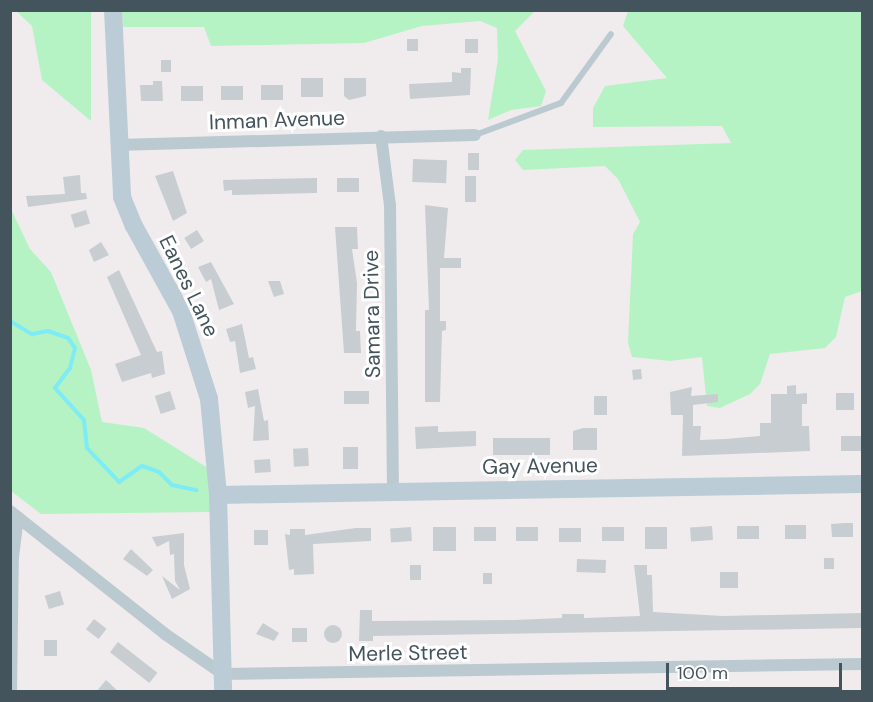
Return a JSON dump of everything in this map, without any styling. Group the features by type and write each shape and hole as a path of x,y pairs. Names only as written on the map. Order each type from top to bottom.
{"street":[{"name":"Eanes Lane","path":"113,10 117,145 124,204 177,303 200,363 210,409 218,495 223,683"},
{"name":"Inman Avenue","path":"117,145 475,135"},
{"name":"Samara Drive","path":"381,136 390,206 393,492"},
{"name":"Gay Avenue","path":"218,495 862,484"},
{"path":"14,514 223,683"},
{"path":"11,692 14,514"},
{"name":"Merle Street","path":"223,683 862,664"}],"lane":[{"path":"475,135 561,103 611,34"}],"green space":[{"path":"16,11 91,11 91,121 42,80 32,26"},
{"path":"122,11 535,11 515,31 546,91 541,106 511,110 488,120 498,59 497,28 480,21 422,26 364,43 211,46 204,27 123,27"},
{"path":"628,11 862,11 862,291 845,297 836,337 825,348 770,354 760,384 750,394 720,408 707,406 702,357 670,361 632,357 628,343 633,234 640,222 618,179 605,166 523,170 515,160 523,150 731,143 722,126 593,127 593,108 605,86 667,78 623,26"},
{"path":"10,207 30,249 51,272 91,370 102,422 144,428 208,468 211,512 41,514 11,491"}],"building":[{"path":"407,39 418,39 418,51 407,51"},
{"path":"465,39 478,39 478,53 465,53"},
{"path":"161,60 171,60 171,72 161,72"},
{"path":"461,68 471,68 470,95 410,99 409,84 452,82 452,72 461,73"},
{"path":"301,78 323,78 323,97 301,97"},
{"path":"344,78 366,78 366,96 349,100 344,96"},
{"path":"153,81 162,81 163,101 141,101 140,85 153,85"},
{"path":"261,85 283,85 283,100 261,100"},
{"path":"181,86 203,86 203,101 181,101"},
{"path":"221,86 243,86 243,100 221,100"},
{"path":"468,153 479,153 479,170 468,170"},
{"path":"413,159 447,160 446,183 412,182"},
{"path":"173,171 187,213 173,221 155,176"},
{"path":"80,175 81,193 86,193 87,199 28,207 26,196 65,194 63,177"},
{"path":"465,176 476,176 476,202 465,202"},
{"path":"317,178 317,193 232,195 232,190 224,191 223,180"},
{"path":"337,178 359,178 359,192 337,192"},
{"path":"425,205 448,208 444,258 461,258 461,268 440,268 440,321 446,321 446,330 442,331 440,402 425,402 425,310 429,310"},
{"path":"86,210 90,223 75,228 71,215"},
{"path":"335,227 357,227 358,249 352,249 357,283 356,331 360,331 361,353 344,353"},
{"path":"197,230 204,241 191,249 184,238"},
{"path":"101,242 109,255 94,262 89,250"},
{"path":"211,262 234,304 219,310 211,279 206,282 198,267"},
{"path":"119,270 157,352 162,351 165,374 152,378 151,373 122,382 115,364 141,355 107,277"},
{"path":"268,281 280,281 284,294 274,297"},
{"path":"242,324 249,358 253,357 256,369 240,373 235,341 230,342 226,329"},
{"path":"641,369 642,379 633,380 632,370"},
{"path":"796,385 796,394 807,393 807,404 802,404 802,426 809,426 810,451 682,456 683,415 671,415 670,392 692,387 691,396 718,394 718,402 693,405 693,426 701,426 700,440 725,439 760,436 760,423 771,423 771,394 787,394 787,386"},
{"path":"258,389 264,421 268,420 269,440 253,441 255,406 248,408 245,392"},
{"path":"170,391 176,409 161,414 155,396"},
{"path":"344,391 369,391 369,404 344,404"},
{"path":"836,393 854,393 854,410 836,410"},
{"path":"594,396 607,396 607,415 594,415"},
{"path":"438,426 438,432 476,431 476,446 416,449 415,427"},
{"path":"597,428 597,450 573,450 573,431"},
{"path":"841,436 862,436 862,451 841,451"},
{"path":"493,438 550,438 550,455 493,455"},
{"path":"343,447 358,447 358,469 343,469"},
{"path":"308,448 309,466 294,467 293,449"},
{"path":"270,459 271,472 255,473 254,460"},
{"path":"853,523 853,537 832,537 831,524"},
{"path":"785,525 806,525 806,539 785,539"},
{"path":"712,526 713,540 691,542 690,528"},
{"path":"737,526 759,526 759,539 737,539"},
{"path":"411,527 412,541 391,542 390,528"},
{"path":"433,527 456,527 456,551 433,551"},
{"path":"474,527 496,527 496,541 474,541"},
{"path":"516,527 538,527 538,541 516,541"},
{"path":"602,527 624,527 624,541 602,541"},
{"path":"645,527 667,527 667,549 645,549"},
{"path":"371,528 371,541 313,544 314,574 294,575 294,569 289,570 285,534 290,535 290,529 305,529 305,535"},
{"path":"559,528 581,528 581,542 559,542"},
{"path":"254,530 268,530 268,545 254,545"},
{"path":"184,533 184,565 190,589 172,599 162,576 180,590 175,581 174,554 170,555 169,541 157,547 152,537"},
{"path":"131,549 153,570 147,576 123,559"},
{"path":"824,558 834,558 834,569 824,569"},
{"path":"577,559 606,560 606,573 577,572"},
{"path":"410,565 421,565 421,580 410,580"},
{"path":"634,565 647,565 647,575 652,575 653,612 723,616 862,613 862,628 373,636 373,641 359,641 360,610 372,610 372,621 514,620 562,618 562,614 584,614 584,618 640,616"},
{"path":"720,572 738,572 738,588 720,588"},
{"path":"483,573 492,573 492,584 483,584"},
{"path":"60,591 64,604 49,609 45,596"},
{"path":"94,619 107,629 99,639 86,629"},
{"path":"263,623 279,633 274,641 256,634"},
{"path":"329,625 337,625 342,630 340,641 329,643 324,638 324,630"},
{"path":"292,628 307,628 307,642 292,642"},
{"path":"44,640 57,640 57,656 44,656"},
{"path":"118,642 157,673 149,683 110,652"},
{"path":"106,680 119,692 96,692"}],"waterway":[{"path":"10,321 32,334 48,331 68,338 75,348 70,368 55,388 84,420 87,448 119,482 142,466 159,472 172,485 196,490"}]}
